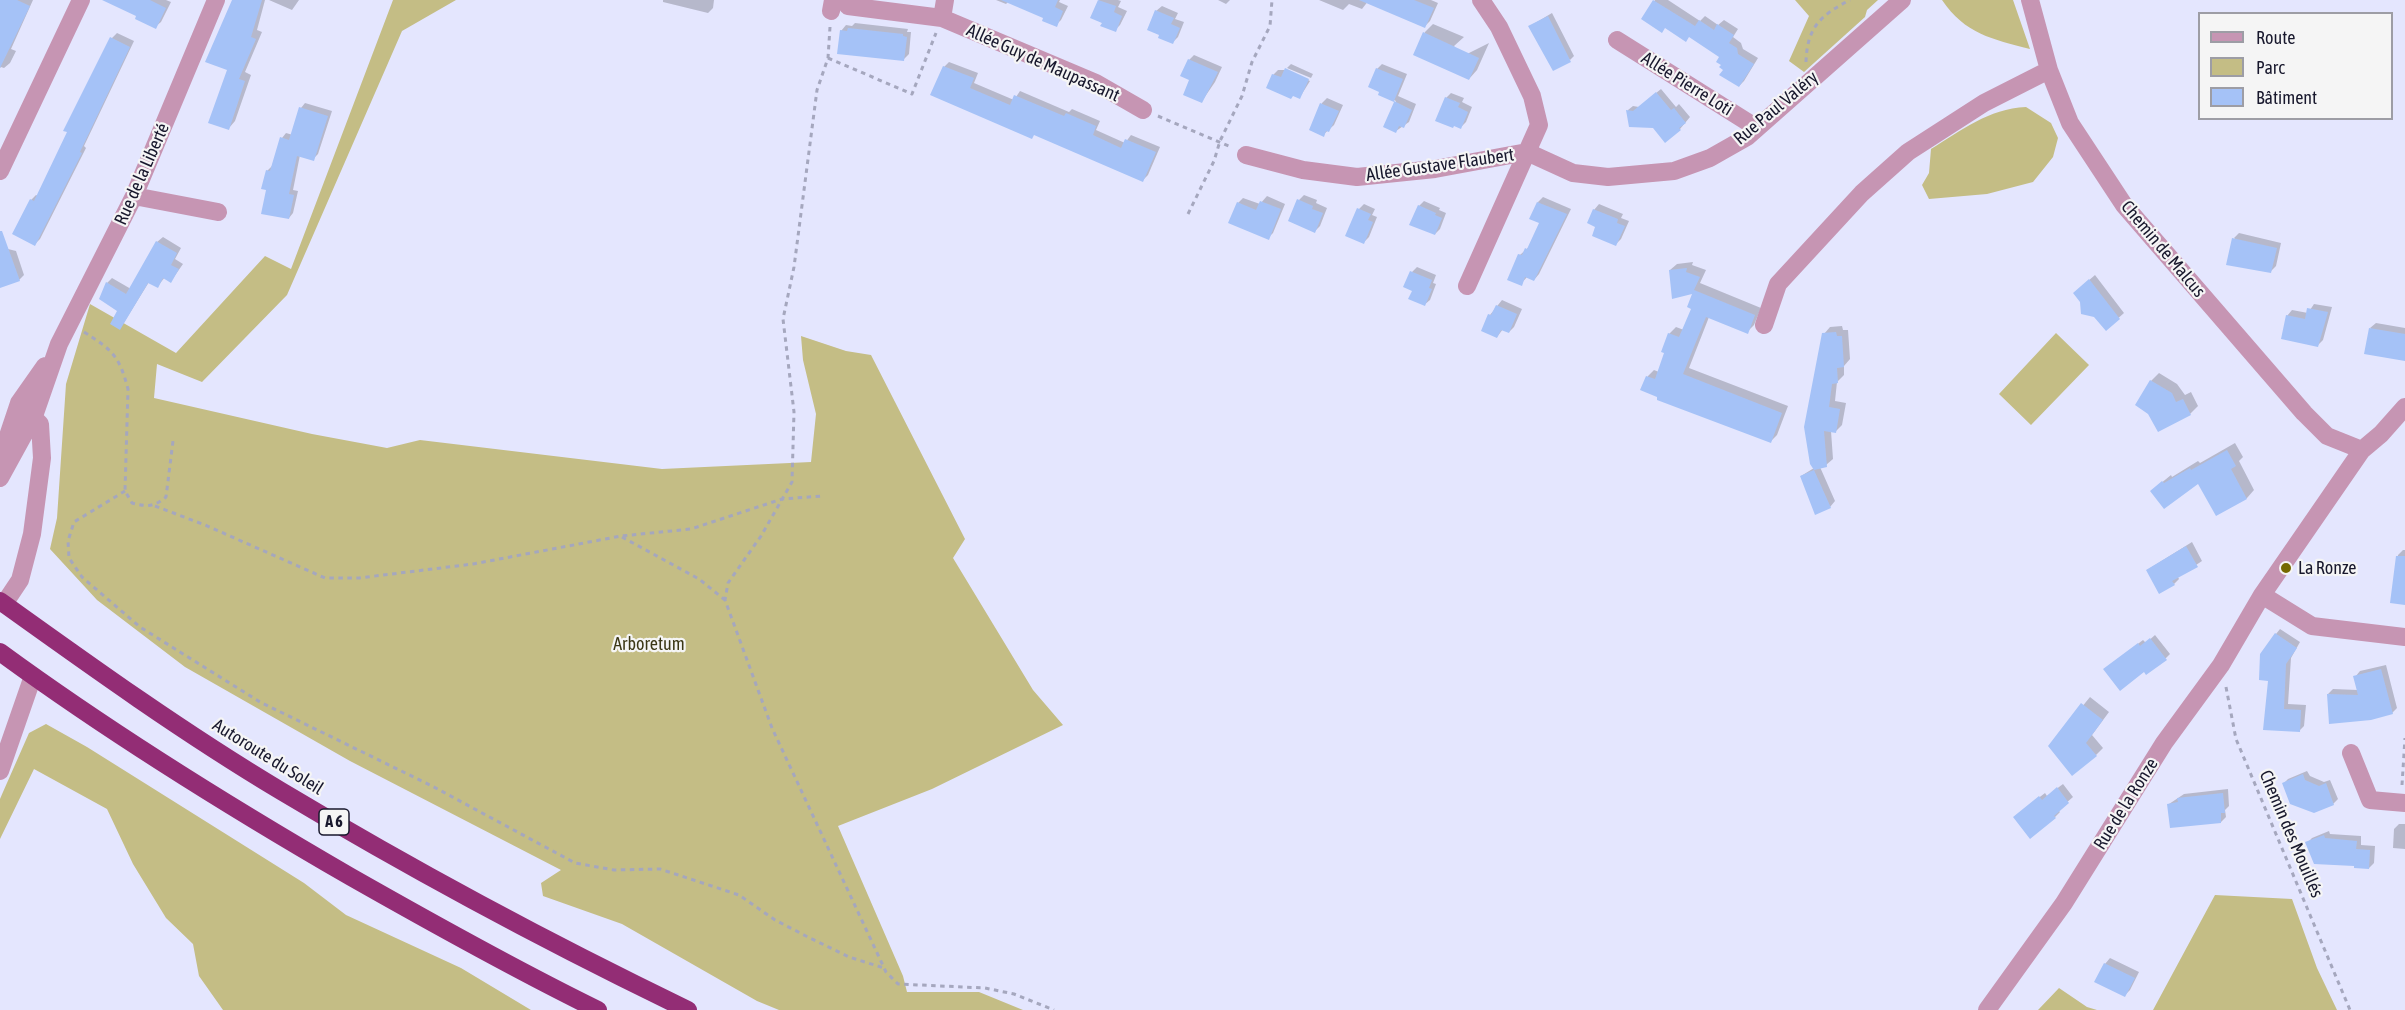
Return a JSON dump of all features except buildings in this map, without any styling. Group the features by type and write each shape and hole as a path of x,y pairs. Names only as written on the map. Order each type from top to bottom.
{"highway":[{"name":"Autoroute du Soleil","path":"2,603 186,731 280,790 450,889 688,1010"},
{"name":"A 6","path":"0,652 99,721 255,822 409,910 598,1010"}],"street":[{"path":"0,171 81,0"},
{"name":"Rue de la Liberté","path":"0,460 19,403 59,344 134,196 216,0"},
{"path":"942,18 945,0"},
{"path":"1467,286 1539,125 1532,96 1499,27 1481,0"},
{"name":"Rue Paul Valéry","path":"1527,152 1573,173 1608,177 1674,171 1710,158 1747,137 1902,0"},
{"name":"Chemin de Malcus","path":"2030,0 2049,70 2070,123 2124,205 2304,413 2327,436 2362,450"},
{"name":"Allée Guy de Maupassant","path":"837,6 942,18 1096,83 1143,110"},
{"name":"Allée Pierre Loti","path":"1617,40 1757,128"},
{"path":"1764,325 1778,284 1862,193 1908,152 1983,103 2049,70"},
{"name":"Allée Gustave Flaubert","path":"1246,155 1303,170 1357,177 1435,169 1527,152"},
{"path":"134,196 218,212"},
{"name":"Rue de la Liberté","path":"0,478 34,416 59,344"},
{"path":"2,603 20,580 32,534 42,458 40,424 19,403"},
{"name":"Rue de la Ronze","path":"1987,1010 2064,903 2164,743 2221,665 2262,595 2362,450 2381,434 2405,407"},
{"path":"2262,595 2312,626 2405,637"},
{"path":"2,767 33,676"},
{"path":"2351,753 2370,800 2403,802"}],"path":[{"path":"1188,214 1214,161 1220,141 1242,96 1252,62 1270,26 1272,0"},
{"path":"1809,81 1806,52 1811,32 1820,20 1850,0"},
{"path":"837,6 828,58 817,90 794,267 783,319 794,412 792,482 761,536 728,583 725,600 772,728 886,972 898,984 985,988 1014,994 1054,1010"},
{"path":"828,58 912,94 942,18"},
{"path":"1143,110 1220,141 1246,155"},
{"path":"70,323 112,350 125,379 128,389 125,491 132,503 146,507 155,506 205,525 325,578 359,578 473,564 621,536 691,529 782,499 823,495"},
{"path":"155,506 166,497 173,441"},
{"path":"125,491 74,522 68,541 69,558 82,577 140,627 260,702 432,786 575,863 614,870 660,869 739,895 775,920 806,936 849,957 884,968"},
{"path":"621,536 699,579 725,600"},
{"name":"Chemin des Mouillés","path":"2221,665 2236,739 2350,1010"},
{"path":"2403,802 2405,738"}],"green space":[{"name":"Arboretum","path":"393,0 456,0 402,31 287,295 202,382 157,364 154,398 312,434 387,448 420,440 662,469 811,462 816,414 803,360 801,336 846,351 871,355 965,539 953,558 1033,690 1063,725 932,789 838,826 903,976 907,992 979,992 1023,1010 779,1010 757,1001 622,924 543,896 541,883 561,870 350,761 185,667 97,600 50,549 57,518 66,384 90,304 176,353 265,256 291,269"},
{"path":"1795,0 1878,0 1867,10 1865,17 1804,72 1789,61 1809,16"},
{"path":"1942,0 2013,0 2030,49 1980,34 1960,21"},
{"path":"2026,107 2051,123 2058,138 2053,157 2033,182 1987,194 1929,199 1922,185 1929,173 1931,149 1987,116"},
{"path":"2056,333 2089,365 2031,425 1999,394"},
{"path":"46,724 87,747 304,883 346,915 461,968 531,1010 223,1010 199,976 193,944 166,918 133,864 107,809 34,769 0,839 0,799 29,733"},
{"path":"2215,895 2292,899 2317,968 2337,1010 2153,1010"},
{"path":"2059,988 2087,1007 2097,1010 2038,1010"}],"place":[{"name":"La Ronze","path":"2286,568"}]}
